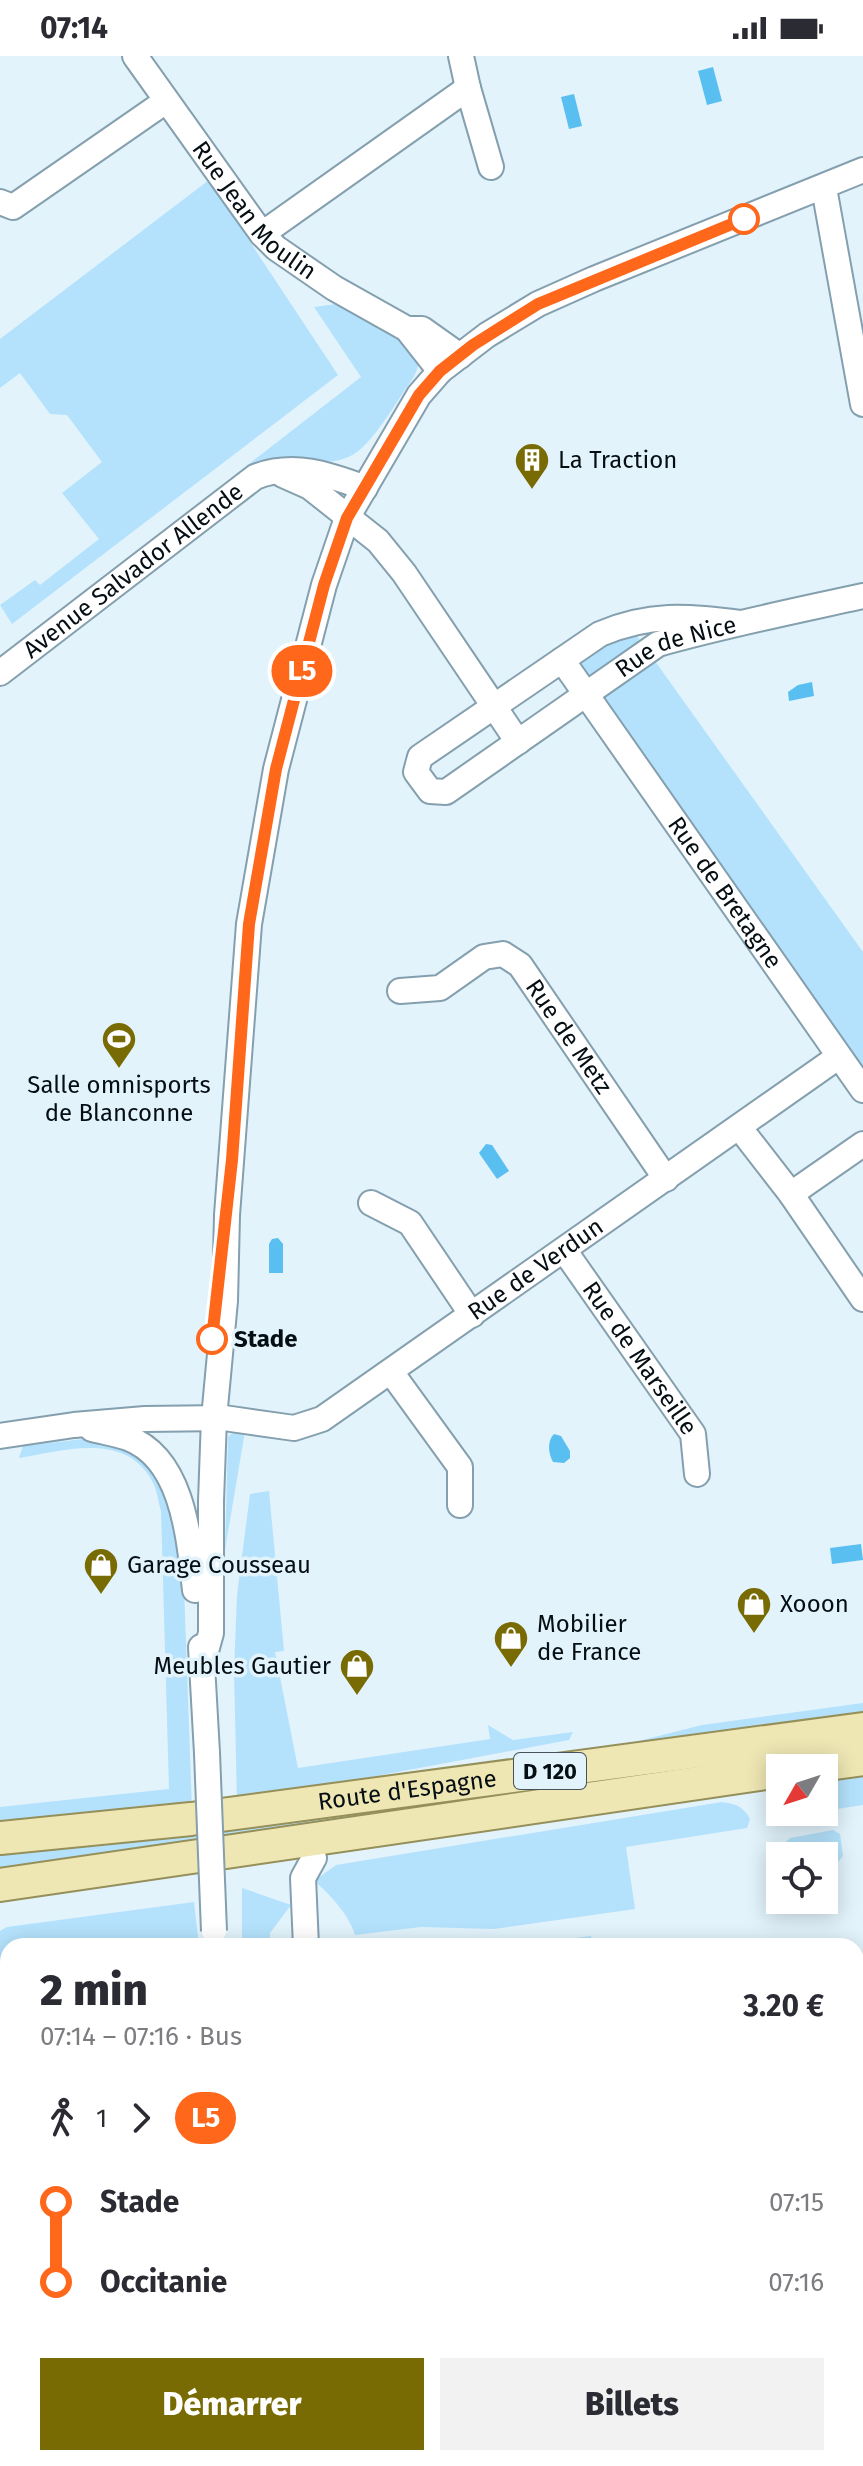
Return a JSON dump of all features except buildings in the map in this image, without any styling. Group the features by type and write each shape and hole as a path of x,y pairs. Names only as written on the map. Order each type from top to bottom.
{"main road":[{"name":"Route d'Espagne","path":"0,1838 206,1818 863,1729"},
{"path":"838,1763 863,1759"},
{"name":"Route d'Espagne","path":"0,1885 766,1773"}],"street":[{"name":"Rue Jean Moulin","path":"135,56 262,234 276,248 334,288 407,329 422,329 450,363"},
{"path":"461,56 491,167"},
{"path":"262,234 468,88"},
{"path":"0,202 13,207 166,101"},
{"path":"195,1590 195,1479 209,1418 225,1301 227,1215 249,924 276,769 324,585 347,518 419,395 450,363 487,335 538,304 863,170"},
{"path":"824,188 863,404"},
{"name":"Avenue Salvador Allende","path":"0,673 244,485 267,472 292,468 311,471 365,488"},
{"name":"Avenue Salvador Allende","path":"267,472 290,477 310,487 347,518"},
{"path":"347,518 378,541 404,573 518,742 586,694"},
{"path":"740,623 863,596"},
{"name":"Rue de Nice","path":"518,742 446,792 430,791 416,772 420,757 600,634 627,622 664,616 740,623"},
{"name":"Rue de Nice","path":"586,694 658,644 740,623"},
{"name":"Rue de Bretagne","path":"562,660 863,1090"},
{"name":"Rue de Metz","path":"400,991 440,988 484,957 503,954 520,965 666,1179"},
{"name":"Rue de Verdun","path":"0,1436 145,1419 209,1418 294,1428 322,1419 838,1057"},
{"path":"739,1127 791,1194 863,1299"},
{"path":"791,1194 863,1144"},
{"path":"371,1203 410,1223 472,1315"},
{"name":"Rue de Marseille","path":"564,1250 693,1434 697,1474"},
{"path":"391,1372 460,1467 460,1505"},
{"path":"203,1662 211,1633 209,1418"},
{"path":"74,1425 130,1439 155,1457 169,1477 188,1531 203,1662 214,1938"},
{"path":"306,1938 303,1878 314,1858"}],"shaded area":[{"path":"209,180 338,375 12,624 0,605 35,580 40,585 99,539 62,493 102,462 67,415 50,414 20,373 0,388 0,339"},
{"path":"336,304 367,316 410,347 418,360 413,378 372,437 347,458 326,462 272,460 236,474 361,377 314,307"},
{"path":"627,622 863,952 863,1087 562,660"},
{"path":"235,1430 245,1431 225,1550 228,1437"},
{"path":"92,1438 121,1443 151,1465 171,1503 184,1587 192,1810 0,1820 0,1807 169,1789 161,1511 154,1484 140,1465 126,1455 110,1450 73,1449 19,1458 23,1446"},
{"path":"269,1491 284,1651 275,1652 298,1768 490,1739 488,1725 513,1740 573,1732 569,1740 237,1802 234,1671 237,1595 250,1494"},
{"path":"863,1703 863,1715 611,1748 702,1725"},
{"path":"863,1738 863,1747 815,1754 766,1754 766,1761 0,1873 0,1850 103,1846"},
{"path":"863,1771 863,1805 838,1809 838,1774"},
{"path":"722,1802 745,1811 750,1819 747,1828 626,1847 635,1909 494,1929 421,1927 355,1935 338,1905 314,1881 336,1865"},
{"path":"833,1830 840,1834 843,1856 838,1862 838,1842 786,1842 790,1838"},
{"path":"242,1888 291,1905 270,1933 270,1938 242,1938"},
{"path":"194,1902 198,1938 0,1938 0,1931 7,1927"}],"water":[{"path":"713,67 722,101 707,105 698,71"},
{"path":"574,94 582,126 569,129 561,97"},
{"path":"812,682 814,696 789,701 788,692 798,685"},
{"path":"486,1144 492,1145 509,1171 497,1179 479,1153"},
{"path":"278,1238 283,1244 283,1273 269,1273 269,1244 272,1239"},
{"path":"554,1434 561,1436 570,1451 570,1458 564,1463 553,1462 551,1458 549,1444"},
{"path":"861,1544 863,1560 832,1564 830,1548"}],"bus line":[{"name":"L5","path":"212,1339 232,1160 249,924 276,769 324,585 347,518 419,395 440,371 473,345 538,304 744,219"}],"place":[{"name":"La Traction","path":"532,491"},
{"name":"Salle omnisports de Blanconne","path":"119,1070"},
{"name":"Stade","path":"212,1339"},
{"name":"Garage Cousseau","path":"101,1596"},
{"name":"Xooon","path":"754,1635"},
{"name":"Mobilier de France","path":"511,1669"},
{"name":"Meubles Gautier","path":"357,1697"}]}
